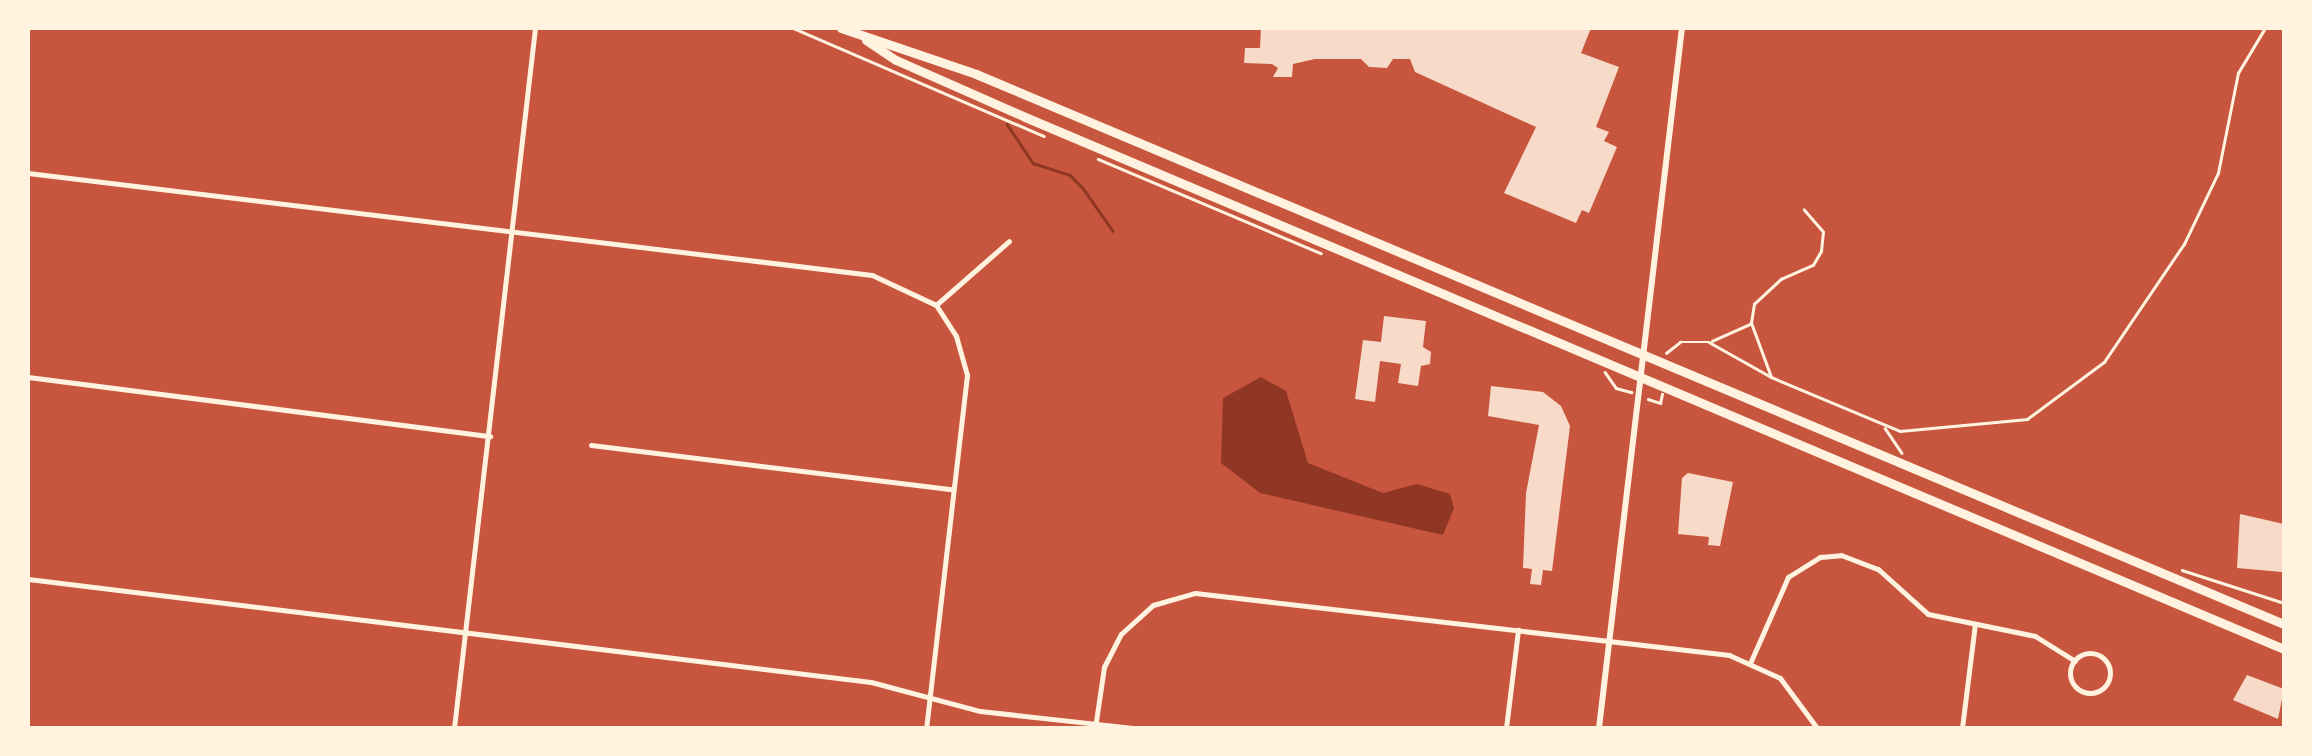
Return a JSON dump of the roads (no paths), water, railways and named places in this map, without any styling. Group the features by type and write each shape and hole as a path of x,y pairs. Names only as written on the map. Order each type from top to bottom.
{"main road":[{"path":"841,28 976,74 2284,624"},
{"path":"859,35 896,60 1008,110 2284,649"}],"street":[{"path":"454,728 535,28"},
{"path":"1598,728 1682,28"},
{"path":"28,174 872,275 936,305 956,336 966,375 926,728"},
{"path":"936,305 1009,241"},
{"path":"28,377 490,436"},
{"path":"592,444 952,489"},
{"path":"1752,661 1788,577 1820,557 1862,558 1928,614 2036,636 2074,661"},
{"path":"28,578 871,682 980,711 1135,728"},
{"path":"1095,726 1114,645 1142,614 1180,595 1212,593 1752,661 1780,678 1817,728"},
{"path":"1962,728 1975,624"},
{"path":"1506,728 1518,630"},
{"path":"2088,653 2101,656 2109,666 2106,685 2095,692 2077,688 2070,676 2074,661 2088,653"}],"waterway":[{"path":"1007,124 1033,163 1070,175 1113,231"}]}
